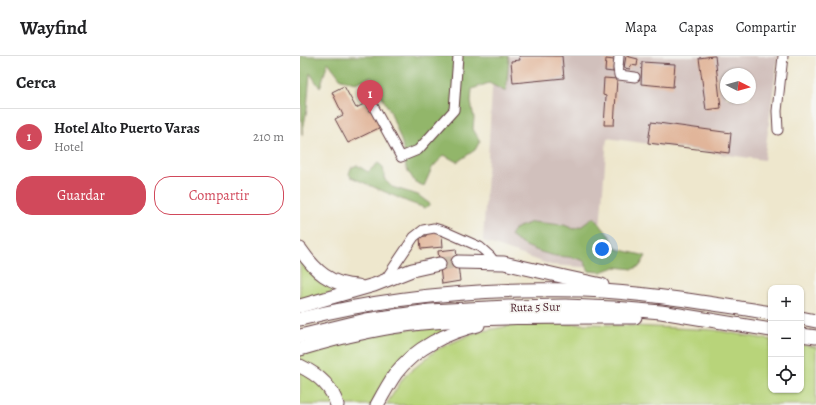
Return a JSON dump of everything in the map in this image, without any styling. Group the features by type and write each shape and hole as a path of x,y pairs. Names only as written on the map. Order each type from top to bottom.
{"highway":[{"path":"300,249 312,265 328,278 345,285 379,282"},
{"path":"458,262 494,261 664,297"},
{"path":"300,306 379,282 412,270 439,264"},
{"name":"Ruta 5 Sur","path":"300,319 372,303 451,293 573,290 602,291 664,297 768,313"},
{"name":"Ruta 5 Sur","path":"300,336 386,316 437,310 565,306 661,312 768,330"},
{"path":"300,348 356,334 422,323 518,318 662,317 717,321"},
{"path":"377,405 404,363 432,342 457,331 518,318"},
{"path":"804,319 816,321"},
{"path":"804,335 816,337"},
{"path":"300,366 316,374 328,386 333,392 337,405"}],"lane":[{"path":"372,104 401,157 418,150 454,110 458,56"},
{"path":"618,56 619,75 635,77"},
{"path":"778,130 777,111 783,56"},
{"path":"379,282 414,237 423,230 434,228 444,231 480,247 494,261"}],"shaded area":[{"path":"494,56 778,56 764,160 607,138 597,268 551,265 483,241"}],"green space":[{"path":"300,56 508,56 506,92 489,83 472,89 471,102 474,118 473,129 480,141 475,150 457,162 444,155 432,168 424,186 415,182 406,168 402,143 391,113 371,77 355,83 341,79 328,62 320,88 310,73 307,109 302,135"},
{"path":"378,163 383,167 385,180 392,187 418,195 430,204 425,208 408,202 351,177 349,174 351,168 357,165 368,172"},
{"path":"594,217 611,238 617,249 646,256 640,266 633,269 615,267 601,272 589,271 584,261 539,251 525,246 514,239 511,235 514,229 532,222 564,225 574,229 582,226"},
{"path":"300,258 345,289 300,301"},
{"path":"464,323 428,341 372,405 300,405 300,353 392,331"},
{"path":"518,324 593,324 714,330 768,339 768,393 804,393 804,345 816,347 816,405 386,405 404,377 436,350 474,333"}],"building":[{"path":"519,56 562,56 564,78 513,83 511,61 520,60"},
{"path":"626,56 638,59 637,66 631,65 630,69 624,68"},
{"path":"715,56 721,108 706,110 699,58"},
{"path":"606,59 614,60 613,72 605,71"},
{"path":"642,62 675,64 673,87 641,84"},
{"path":"604,78 617,79 614,125 604,125 606,96 603,95"},
{"path":"344,86 356,108 368,102 381,127 348,143 335,119 343,115 332,92"},
{"path":"651,122 731,133 729,153 648,143"},
{"path":"437,231 438,235 442,235 443,247 421,249 420,237 426,236 426,232"},
{"path":"456,249 460,281 442,284 438,251"}],"tunnel":[{"path":"439,264 458,262"}],"place":[{"name":"Hotel Alto Puerto Varas","path":"370,113"}]}
